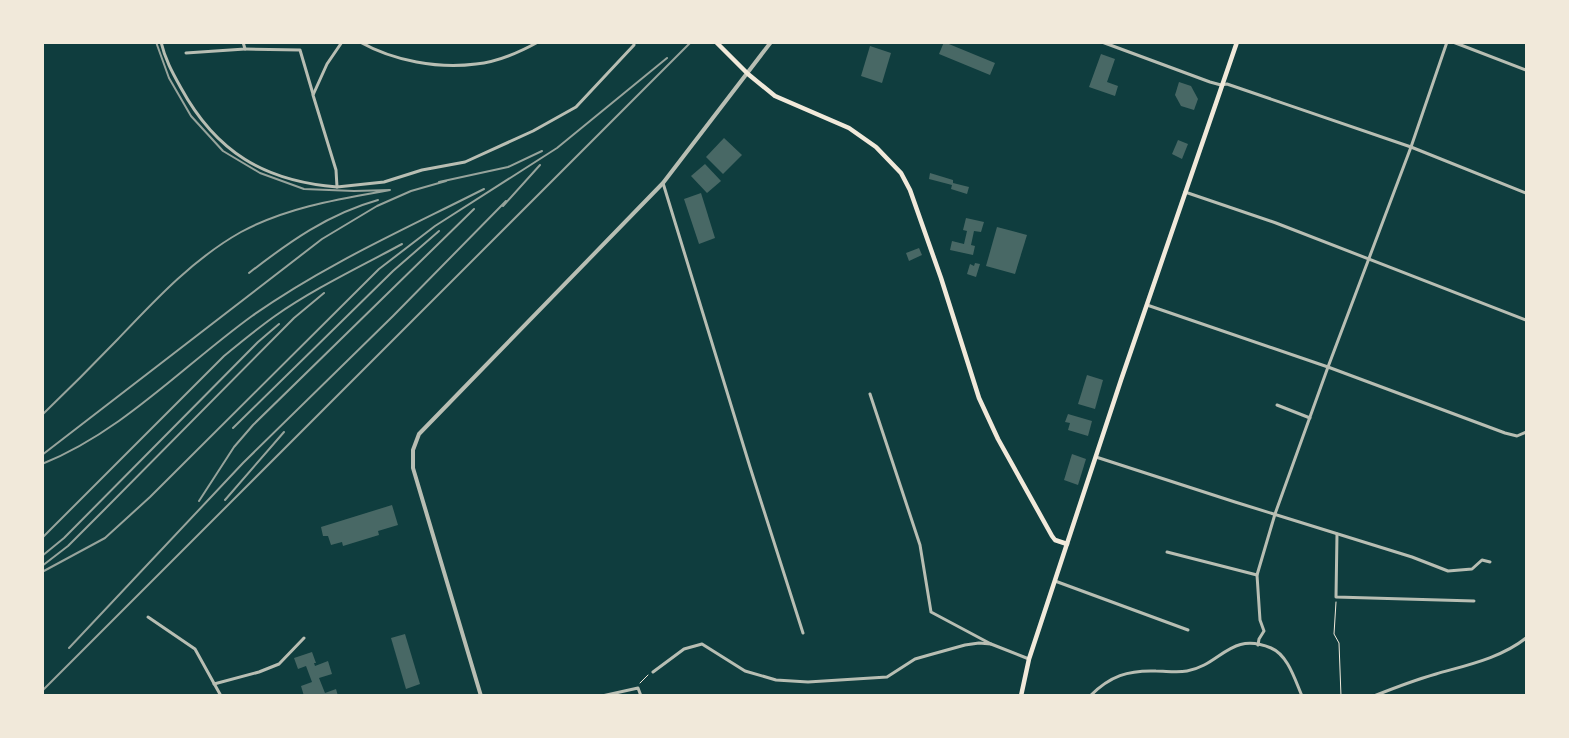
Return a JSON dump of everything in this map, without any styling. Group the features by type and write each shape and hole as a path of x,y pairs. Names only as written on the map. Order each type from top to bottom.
{"main road":[{"path":"716,42 748,74 775,96 834,120 864,138 876,147 901,173 910,190 927,238 988,419 1052,536 1055,540 1067,544"},
{"path":"1021,696 1029,660 1121,380 1237,42"}],"street":[{"path":"161,42 165,58 192,108 209,130 229,149 269,172 308,184 337,187 384,182 422,170 465,162 533,131 576,107 634,45 634,42"},
{"path":"243,42 245,49"},
{"path":"313,95 327,64 342,42"},
{"path":"360,42 409,61 449,66 478,64 520,52 538,42"},
{"path":"482,696 412,468 412,450 419,434 663,183 771,42"},
{"path":"1102,42 1129,54 1221,85 1227,84 1411,147 1526,193"},
{"path":"1258,645 1258,639 1264,631 1260,620 1257,575 1275,514 1411,147 1447,42"},
{"path":"1455,43 1526,70"},
{"path":"186,53 245,49 300,50 336,170 337,187"},
{"path":"663,183 803,633"},
{"path":"1184,192 1276,223 1526,320"},
{"path":"1147,305 1328,367 1505,433 1517,436 1526,432"},
{"path":"870,394 920,545 931,612 991,644 1029,660"},
{"path":"1277,405 1310,418"},
{"path":"1096,457 1412,557 1448,572 1472,569 1482,560 1490,562"},
{"path":"1337,534 1336,597 1474,601"},
{"path":"1167,552 1257,575"},
{"path":"1055,581 1188,630"},
{"path":"148,617 196,649 221,696"},
{"path":"214,684 259,672 278,664 304,638"},
{"path":"1374,696 1435,674 1492,657 1515,647 1526,638"},
{"path":"1090,696 1102,685 1119,676 1155,671 1186,671 1207,664 1232,646 1244,643 1271,648 1280,653 1302,696"},
{"path":"654,672 684,649 702,644 745,671 776,680 808,682 887,677 915,660 929,655 965,644 991,644"},
{"path":"602,696 638,688 641,696"}],"path":[{"path":"1336,597 1334,634 1339,643 1341,696"},
{"path":"638,688 642,681 654,672"}],"building":[{"path":"944,42 995,63 990,75 939,54"},
{"path":"870,46 891,53 882,83 861,76"},
{"path":"1101,54 1115,59 1107,82 1118,86 1115,96 1089,87"},
{"path":"1179,82 1191,86 1198,99 1194,110 1181,106 1175,95"},
{"path":"724,138 742,155 723,174 706,157"},
{"path":"1178,140 1188,144 1182,159 1172,154"},
{"path":"705,164 721,181 707,193 691,176"},
{"path":"930,173 953,180 953,183 969,187 967,194 951,189 952,185 929,179"},
{"path":"701,193 715,238 699,244 684,199"},
{"path":"966,218 984,222 981,232 974,231 971,245 975,246 973,255 950,250 952,241 964,244 967,231 963,230"},
{"path":"997,227 1027,235 1015,274 986,266"},
{"path":"919,248 922,255 909,261 906,253"},
{"path":"975,263 980,264 976,277 967,274 970,264 974,266"},
{"path":"1087,375 1103,380 1095,409 1078,404"},
{"path":"1068,414 1092,421 1088,436 1068,430 1070,423 1065,422"},
{"path":"1072,454 1086,459 1078,485 1064,480"},
{"path":"392,505 398,525 378,531 379,535 343,546 342,542 331,545 328,536 323,536 321,527"},
{"path":"405,634 420,684 406,689 391,638"},
{"path":"312,652 316,663 314,663 315,666 328,661 332,674 319,678 325,693 336,689 338,696 317,696 316,694 304,696 301,686 312,682 306,666 298,669 294,658"}],"railway":[{"path":"42,415 175,281 223,243 259,223 295,210 390,190 304,189 260,173 223,151 191,116 169,78 156,42"},
{"path":"42,691 691,42"},
{"path":"42,572 105,538 150,497 379,269 435,226 557,148 667,58"},
{"path":"439,182 508,167 542,151"},
{"path":"503,206 540,165"},
{"path":"42,455 322,239 377,206 411,191 446,181"},
{"path":"42,464 71,451 125,416 226,335 279,298 365,248 484,189"},
{"path":"249,273 279,250 310,230 342,213 378,200"},
{"path":"69,648 243,463 393,316 506,201"},
{"path":"199,501 234,447 253,425 474,209"},
{"path":"233,428 393,271 439,231"},
{"path":"42,538 224,356 275,316 306,296 402,244"},
{"path":"42,566 68,546 294,318 324,293"},
{"path":"42,556 64,538 258,342 279,324"},
{"path":"225,500 284,432"}]}
